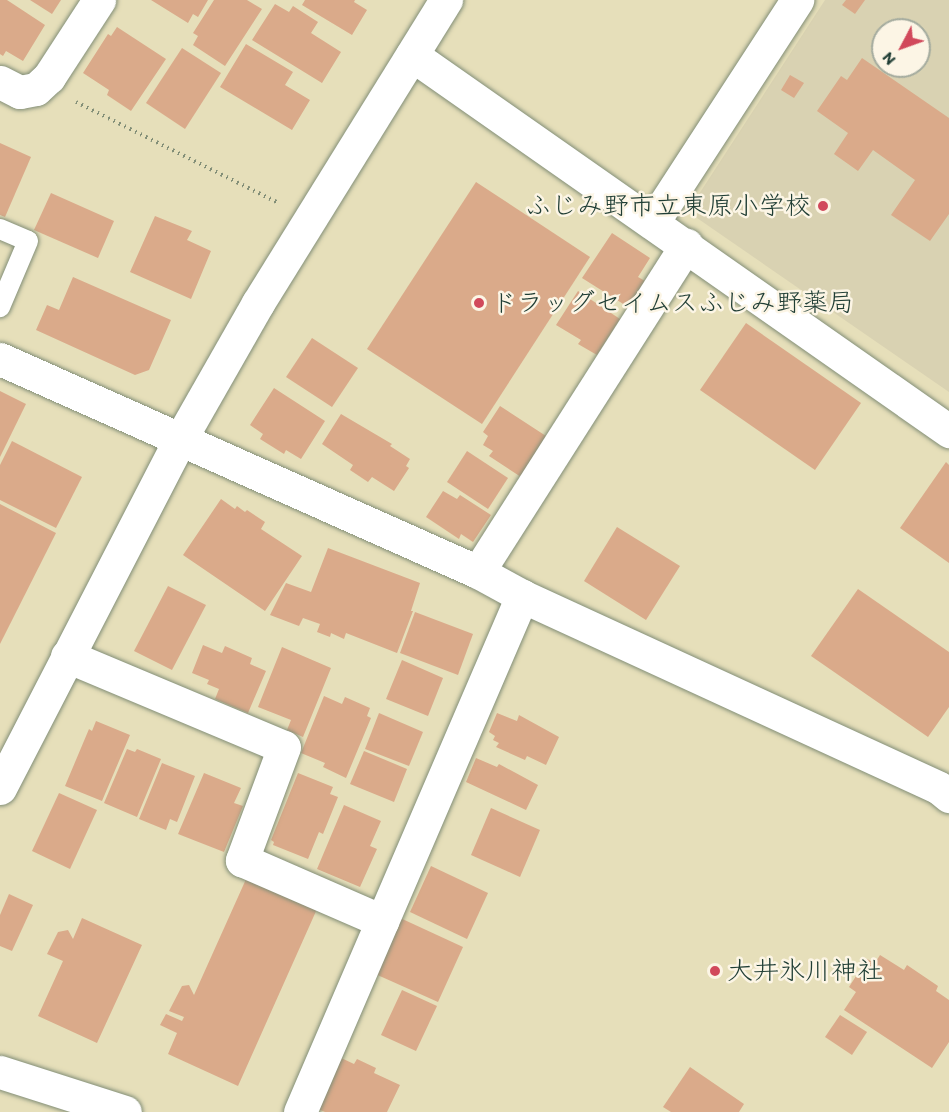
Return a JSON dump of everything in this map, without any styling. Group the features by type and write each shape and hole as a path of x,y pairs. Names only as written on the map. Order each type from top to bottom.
{"street":[{"path":"0,82 20,92 36,89 49,77 99,0"},
{"path":"0,788 181,438 258,303 446,0"},
{"path":"653,222 797,0"},
{"path":"411,54 949,431"},
{"path":"478,572 686,245"},
{"path":"0,359 478,572 522,596 946,786"},
{"path":"300,1112 522,596"},
{"path":"67,656 284,747 242,860 382,921"},
{"path":"0,1072 125,1112"}],"lane":[{"path":"0,229 28,241 0,307"}],"path":[{"path":"36,89 60,94 277,202"}],"shaded area":[{"name":"ふじみ野市立東原小学校","path":"825,0 949,0 949,392 697,218 699,194"}],"building":[{"path":"0,0 7,0 45,25 23,61 6,51 3,56 0,54"},
{"path":"30,0 61,0 52,14"},
{"path":"151,0 208,0 198,17 193,14 188,23"},
{"path":"214,0 247,0 262,9 225,66 193,45 198,36 193,33"},
{"path":"305,0 355,0 354,2 367,10 352,35 302,5"},
{"path":"846,0 865,0 855,14 842,5"},
{"path":"275,4 289,12 293,6 318,22 311,33 341,52 322,83 252,40"},
{"path":"117,27 166,59 131,111 107,95 109,90 83,73 108,34 111,36"},
{"path":"246,44 293,72 285,85 310,100 292,130 220,87"},
{"path":"182,48 221,73 185,129 146,103"},
{"path":"862,58 871,64 871,78 891,78 949,118 949,214 930,241 891,215 915,180 873,150 858,171 834,154 848,133 817,111 841,76 847,80"},
{"path":"790,75 804,83 794,98 781,90"},
{"path":"0,143 31,157 5,217 0,215"},
{"name":"ドラッグセイムスふじみ野薬局","path":"476,182 590,257 482,424 367,349"},
{"path":"51,193 114,221 98,258 34,230"},
{"path":"155,216 192,231 187,240 211,251 191,299 130,272"},
{"path":"612,233 650,258 638,277 645,281 628,307 582,278"},
{"path":"73,277 171,320 149,370 135,375 36,330 47,305 59,310"},
{"path":"578,291 620,319 597,355 578,344 581,340 556,325"},
{"path":"746,323 861,403 815,470 700,390"},
{"path":"312,338 358,368 332,407 286,377"},
{"path":"274,388 325,421 301,459 286,450 284,454 260,439 263,434 250,425"},
{"path":"0,391 26,404 0,457"},
{"path":"500,406 546,436 521,477 489,456 493,451 483,445 488,436 483,432"},
{"path":"341,414 392,444 390,446 410,459 406,466 409,468 394,491 372,477 368,482 350,470 353,465 322,444"},
{"path":"12,441 82,477 56,528 0,500 0,465"},
{"path":"467,451 508,478 488,509 447,482"},
{"path":"946,462 949,465 949,563 900,528"},
{"path":"443,491 457,499 460,495 491,515 473,542 461,534 459,539 426,517"},
{"path":"221,499 235,509 237,506 245,512 247,510 265,522 261,529 302,556 265,611 183,555"},
{"path":"0,504 56,533 0,644"},
{"path":"617,527 680,566 646,620 584,581"},
{"path":"328,548 420,583 411,611 413,611 397,653 346,633 344,639 331,633 330,637 317,632 320,624 303,618 299,626 270,615 286,583 311,592"},
{"path":"168,586 206,605 172,670 134,651"},
{"path":"858,589 949,652 949,707 928,737 811,656"},
{"path":"415,612 473,634 458,675 400,653"},
{"path":"203,645 222,653 225,646 252,658 250,664 266,671 248,713 215,699 219,689 207,684 209,680 192,673"},
{"path":"282,647 331,668 303,737 287,730 291,720 258,707"},
{"path":"402,660 443,678 428,716 386,699"},
{"path":"324,696 342,704 345,697 370,708 367,716 371,718 346,778 323,767 325,763 301,753"},
{"path":"379,713 423,732 409,766 365,749"},
{"path":"497,713 517,721 519,715 559,737 546,765 527,756 525,760 496,747 499,743 493,740 495,736 489,732"},
{"path":"96,721 130,735 102,801 65,786 89,729 92,731"},
{"path":"127,749 135,752 137,749 161,759 137,817 104,803"},
{"path":"364,751 407,769 394,802 350,784"},
{"path":"476,758 497,767 499,764 538,785 526,810 466,782"},
{"path":"162,763 195,776 177,822 170,819 166,830 139,819"},
{"path":"204,773 241,788 234,803 243,806 224,852 178,834"},
{"path":"298,773 333,787 330,794 338,797 323,834 319,832 308,859 273,845 274,842 271,840"},
{"path":"59,793 97,810 70,869 32,851"},
{"path":"344,805 381,821 370,846 377,849 360,887 317,869"},
{"path":"491,808 540,830 520,877 471,855"},
{"path":"431,866 488,893 467,939 410,912"},
{"path":"247,877 317,909 238,1086 168,1054 177,1033 160,1025 166,1014 182,1021 184,1017 169,1011 182,986 189,985 194,995"},
{"path":"9,894 33,905 12,951 0,946 0,915"},
{"path":"398,917 463,947 438,1002 373,973"},
{"path":"82,918 142,945 97,1043 38,1016 63,961 47,954 58,932 68,930 73,939"},
{"path":"880,955 904,970 907,965 938,986 936,991 949,1000 949,1042 932,1068 844,1010 856,992 849,987 867,959 875,963"},
{"path":"402,990 437,1006 416,1051 381,1035"},
{"path":"840,1015 867,1032 852,1055 825,1037"},
{"path":"337,1056 354,1064 357,1059 376,1068 374,1073 400,1085 387,1112 325,1112 313,1107"},
{"path":"690,1067 744,1104 739,1112 671,1112 663,1107"}],"place":[{"name":"ふじみ野市立東原小学校","path":"823,206"},
{"name":"ドラッグセイムスふじみ野薬局","path":"479,303"},
{"name":"大井氷川神社","path":"715,971"}]}
